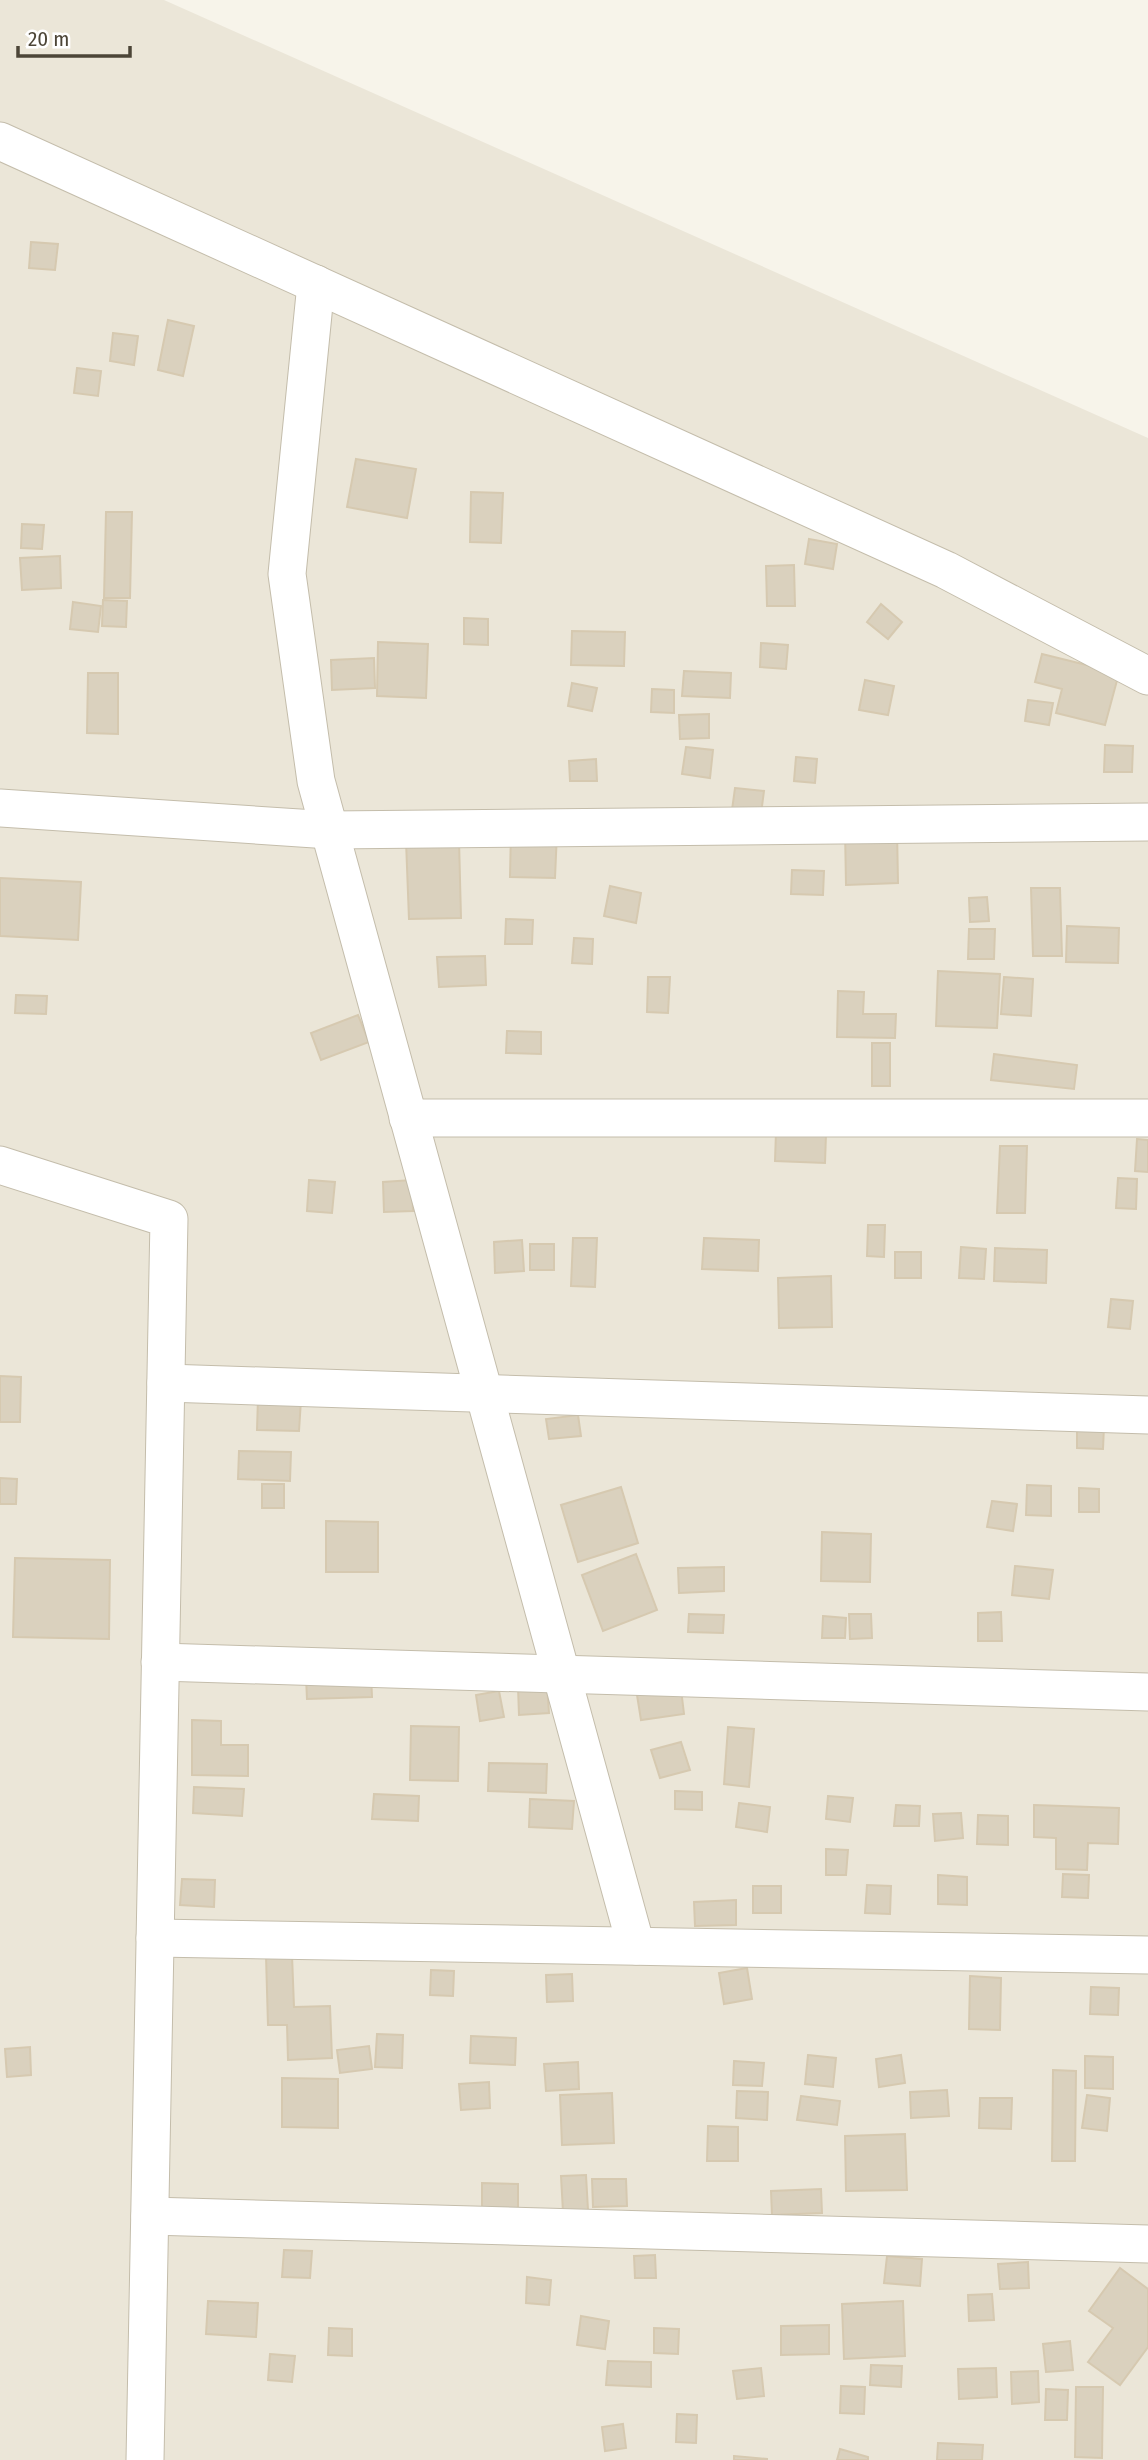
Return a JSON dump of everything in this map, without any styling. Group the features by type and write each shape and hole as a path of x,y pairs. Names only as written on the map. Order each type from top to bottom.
{"street":[{"path":"0,141 946,570 1148,676"},
{"path":"316,284 287,574 316,781 636,1946"},
{"path":"0,808 330,830 1148,822"},
{"path":"408,1118 1148,1118"},
{"path":"0,1165 169,1219 145,2460"},
{"path":"166,1383 1148,1415"},
{"path":"160,1662 1148,1692"},
{"path":"155,1938 1148,1955"},
{"path":"150,2216 1148,2244"}],"shaded area":[{"path":"0,0 164,0 1148,438 1148,2460 0,2460"}],"building":[{"path":"31,242 58,244 55,270 29,268"},
{"path":"168,320 194,326 183,376 158,370"},
{"path":"113,333 138,336 134,365 110,361"},
{"path":"77,368 101,371 98,396 74,393"},
{"path":"356,459 416,469 407,518 347,507"},
{"path":"471,492 503,493 501,543 470,542"},
{"path":"106,512 132,512 130,598 104,598"},
{"path":"22,524 44,525 42,549 21,548"},
{"path":"809,539 837,544 833,569 805,564"},
{"path":"60,556 61,588 22,590 20,558"},
{"path":"794,565 795,606 767,606 766,566"},
{"path":"103,600 127,601 126,627 102,626"},
{"path":"73,602 101,606 98,632 70,629"},
{"path":"881,604 902,622 888,639 867,622"},
{"path":"464,618 488,619 488,645 464,644"},
{"path":"572,631 625,632 624,666 571,665"},
{"path":"378,642 428,644 426,698 377,696"},
{"path":"761,643 788,645 786,669 760,667"},
{"path":"1042,654 1119,673 1105,725 1056,713 1062,689 1035,682"},
{"path":"374,658 375,688 332,690 331,660"},
{"path":"684,671 731,673 730,698 682,696"},
{"path":"88,673 118,673 118,734 87,733"},
{"path":"865,680 894,686 888,715 859,710"},
{"path":"572,683 597,688 592,711 568,706"},
{"path":"652,689 674,690 674,713 651,712"},
{"path":"1028,700 1053,703 1049,725 1025,721"},
{"path":"709,714 709,738 680,739 679,715"},
{"path":"1105,745 1133,746 1132,772 1104,772"},
{"path":"686,747 713,750 710,778 682,774"},
{"path":"796,757 817,759 815,783 794,781"},
{"path":"596,759 597,781 570,781 569,761"},
{"path":"735,788 764,791 761,814 732,810"},
{"path":"897,829 898,883 846,885 845,830"},
{"path":"511,830 557,832 555,878 510,877"},
{"path":"459,840 461,918 409,919 406,841"},
{"path":"792,870 824,871 823,895 791,894"},
{"path":"0,878 81,882 78,940 0,936"},
{"path":"610,886 641,893 636,923 604,916"},
{"path":"1031,888 1060,888 1062,956 1033,956"},
{"path":"987,897 989,921 970,922 969,898"},
{"path":"506,919 533,920 532,944 505,944"},
{"path":"1067,926 1119,928 1118,963 1066,962"},
{"path":"969,929 995,929 994,959 968,959"},
{"path":"574,938 593,939 592,964 572,963"},
{"path":"485,956 486,985 439,987 437,957"},
{"path":"938,971 1000,974 997,1028 936,1026"},
{"path":"648,977 670,977 668,1013 647,1012"},
{"path":"1004,977 1033,979 1031,1016 1001,1014"},
{"path":"838,991 864,992 863,1014 896,1014 895,1038 837,1037"},
{"path":"16,995 47,996 46,1014 15,1013"},
{"path":"358,1015 369,1042 321,1060 311,1033"},
{"path":"507,1031 541,1032 541,1054 506,1053"},
{"path":"872,1043 890,1043 890,1086 872,1086"},
{"path":"994,1054 1077,1065 1074,1089 991,1080"},
{"path":"776,1132 826,1134 825,1163 775,1161"},
{"path":"1137,1139 1148,1140 1148,1172 1135,1171"},
{"path":"1000,1146 1027,1146 1025,1213 997,1213"},
{"path":"1118,1178 1137,1179 1136,1209 1116,1208"},
{"path":"309,1180 335,1182 332,1213 307,1211"},
{"path":"412,1180 413,1211 384,1212 383,1182"},
{"path":"868,1225 885,1225 884,1257 867,1256"},
{"path":"573,1238 597,1238 595,1287 571,1286"},
{"path":"704,1238 759,1240 758,1271 702,1269"},
{"path":"522,1240 524,1271 495,1273 494,1242"},
{"path":"530,1244 554,1244 554,1270 530,1270"},
{"path":"961,1247 986,1249 984,1279 959,1278"},
{"path":"995,1248 1047,1250 1046,1283 994,1281"},
{"path":"895,1252 921,1252 921,1278 895,1278"},
{"path":"831,1276 832,1327 779,1328 778,1278"},
{"path":"1111,1299 1133,1301 1130,1329 1108,1327"},
{"path":"0,1376 21,1377 20,1422 0,1422"},
{"path":"258,1398 301,1400 299,1431 257,1430"},
{"path":"578,1415 581,1436 549,1439 546,1419"},
{"path":"1077,1426 1104,1426 1103,1449 1077,1448"},
{"path":"239,1451 291,1452 290,1481 238,1479"},
{"path":"0,1478 17,1479 16,1504 0,1504"},
{"path":"262,1484 284,1484 284,1508 262,1508"},
{"path":"1027,1485 1051,1486 1051,1516 1026,1515"},
{"path":"621,1487 638,1543 578,1562 561,1505"},
{"path":"1079,1488 1099,1489 1099,1512 1079,1512"},
{"path":"992,1501 1017,1504 1013,1531 987,1527"},
{"path":"326,1521 378,1522 378,1572 326,1572"},
{"path":"822,1532 871,1534 870,1582 821,1581"},
{"path":"636,1554 657,1610 603,1631 582,1575"},
{"path":"15,1558 110,1560 109,1639 13,1637"},
{"path":"1015,1566 1053,1570 1049,1599 1012,1595"},
{"path":"724,1567 724,1591 679,1593 678,1568"},
{"path":"1001,1612 1002,1641 978,1641 978,1613"},
{"path":"689,1614 724,1615 723,1633 688,1632"},
{"path":"849,1614 871,1614 872,1638 850,1639"},
{"path":"823,1616 846,1618 845,1638 822,1638"},
{"path":"371,1675 372,1697 307,1699 306,1677"},
{"path":"547,1685 549,1713 519,1715 518,1687"},
{"path":"681,1689 684,1714 641,1720 637,1695"},
{"path":"499,1691 504,1717 480,1721 476,1695"},
{"path":"192,1720 221,1721 221,1745 248,1745 248,1776 192,1775"},
{"path":"411,1726 459,1727 458,1781 410,1780"},
{"path":"728,1727 754,1729 749,1787 724,1784"},
{"path":"681,1742 690,1770 660,1778 651,1750"},
{"path":"489,1763 547,1764 546,1793 488,1791"},
{"path":"194,1787 244,1789 242,1816 193,1813"},
{"path":"675,1791 702,1792 702,1810 675,1809"},
{"path":"374,1794 419,1796 418,1821 372,1819"},
{"path":"828,1796 853,1798 850,1822 826,1819"},
{"path":"530,1799 574,1801 572,1829 529,1827"},
{"path":"739,1803 770,1807 767,1832 736,1827"},
{"path":"896,1805 920,1806 919,1826 894,1826"},
{"path":"1034,1805 1119,1808 1118,1844 1088,1843 1087,1870 1056,1869 1056,1838 1034,1837"},
{"path":"961,1813 963,1838 935,1841 933,1814"},
{"path":"978,1815 1008,1816 1008,1845 977,1844"},
{"path":"826,1849 848,1850 846,1875 826,1875"},
{"path":"1063,1874 1089,1875 1088,1898 1062,1897"},
{"path":"938,1875 967,1877 967,1905 938,1904"},
{"path":"182,1879 215,1880 214,1907 180,1905"},
{"path":"867,1885 891,1886 890,1914 865,1913"},
{"path":"753,1886 781,1886 781,1913 753,1913"},
{"path":"736,1900 736,1925 695,1926 694,1902"},
{"path":"292,1955 294,2007 330,2006 332,2058 288,2060 287,2025 268,2025 266,1956"},
{"path":"747,1968 752,1999 724,2004 719,1973"},
{"path":"431,1970 454,1971 453,1996 430,1995"},
{"path":"572,1974 573,2001 547,2002 546,1975"},
{"path":"970,1976 1001,1978 1000,2030 969,2029"},
{"path":"1091,1987 1119,1988 1118,2015 1090,2014"},
{"path":"377,2034 403,2035 402,2068 375,2067"},
{"path":"471,2036 516,2038 515,2065 470,2063"},
{"path":"369,2046 372,2069 340,2073 337,2050"},
{"path":"30,2047 31,2075 7,2077 5,2049"},
{"path":"808,2055 836,2058 833,2087 805,2084"},
{"path":"901,2055 905,2083 879,2087 876,2059"},
{"path":"1085,2056 1113,2057 1113,2089 1085,2088"},
{"path":"734,2061 764,2063 762,2086 733,2085"},
{"path":"578,2062 579,2089 546,2091 544,2064"},
{"path":"1053,2070 1076,2071 1075,2161 1052,2161"},
{"path":"282,2078 338,2079 338,2128 282,2127"},
{"path":"489,2082 490,2108 461,2110 459,2084"},
{"path":"947,2090 949,2116 911,2118 910,2092"},
{"path":"737,2091 768,2092 767,2120 736,2118"},
{"path":"612,2093 614,2143 562,2145 560,2095"},
{"path":"1087,2095 1110,2098 1107,2131 1082,2128"},
{"path":"801,2096 840,2101 837,2125 797,2120"},
{"path":"980,2098 1012,2098 1011,2129 979,2128"},
{"path":"708,2126 738,2127 738,2161 707,2161"},
{"path":"905,2134 907,2190 846,2191 845,2136"},
{"path":"586,2175 588,2210 563,2212 561,2176"},
{"path":"592,2179 626,2179 627,2206 593,2207"},
{"path":"482,2183 518,2184 518,2209 482,2208"},
{"path":"821,2189 822,2213 772,2215 771,2191"},
{"path":"284,2250 312,2251 310,2278 282,2277"},
{"path":"655,2255 656,2278 635,2278 634,2256"},
{"path":"887,2256 922,2259 920,2286 884,2283"},
{"path":"1028,2262 1029,2288 1000,2289 998,2264"},
{"path":"1120,2268 1148,2289 1148,2347 1120,2385 1088,2362 1113,2328 1089,2311"},
{"path":"527,2277 551,2280 549,2305 526,2303"},
{"path":"992,2294 994,2320 969,2321 968,2295"},
{"path":"208,2301 258,2303 256,2337 206,2334"},
{"path":"903,2301 905,2356 844,2359 842,2304"},
{"path":"581,2316 609,2321 605,2349 577,2345"},
{"path":"829,2325 829,2354 781,2355 781,2326"},
{"path":"329,2328 352,2329 352,2356 328,2355"},
{"path":"654,2328 679,2329 678,2354 654,2353"},
{"path":"1070,2341 1073,2370 1046,2372 1043,2344"},
{"path":"270,2354 295,2356 292,2382 268,2380"},
{"path":"608,2361 651,2362 651,2387 606,2385"},
{"path":"871,2365 902,2366 901,2387 870,2385"},
{"path":"761,2368 764,2396 737,2399 733,2371"},
{"path":"996,2368 997,2397 959,2399 958,2369"},
{"path":"1038,2371 1039,2402 1012,2404 1011,2372"},
{"path":"841,2386 865,2387 864,2414 840,2413"},
{"path":"1076,2387 1103,2387 1102,2458 1075,2457"},
{"path":"1046,2389 1068,2390 1067,2420 1045,2420"},
{"path":"677,2414 697,2415 696,2443 676,2442"},
{"path":"623,2424 626,2448 605,2451 602,2427"},
{"path":"938,2443 983,2445 982,2460 937,2460"},
{"path":"840,2449 868,2457 868,2460 837,2460"},
{"path":"734,2456 767,2459 767,2460 734,2460"}]}
